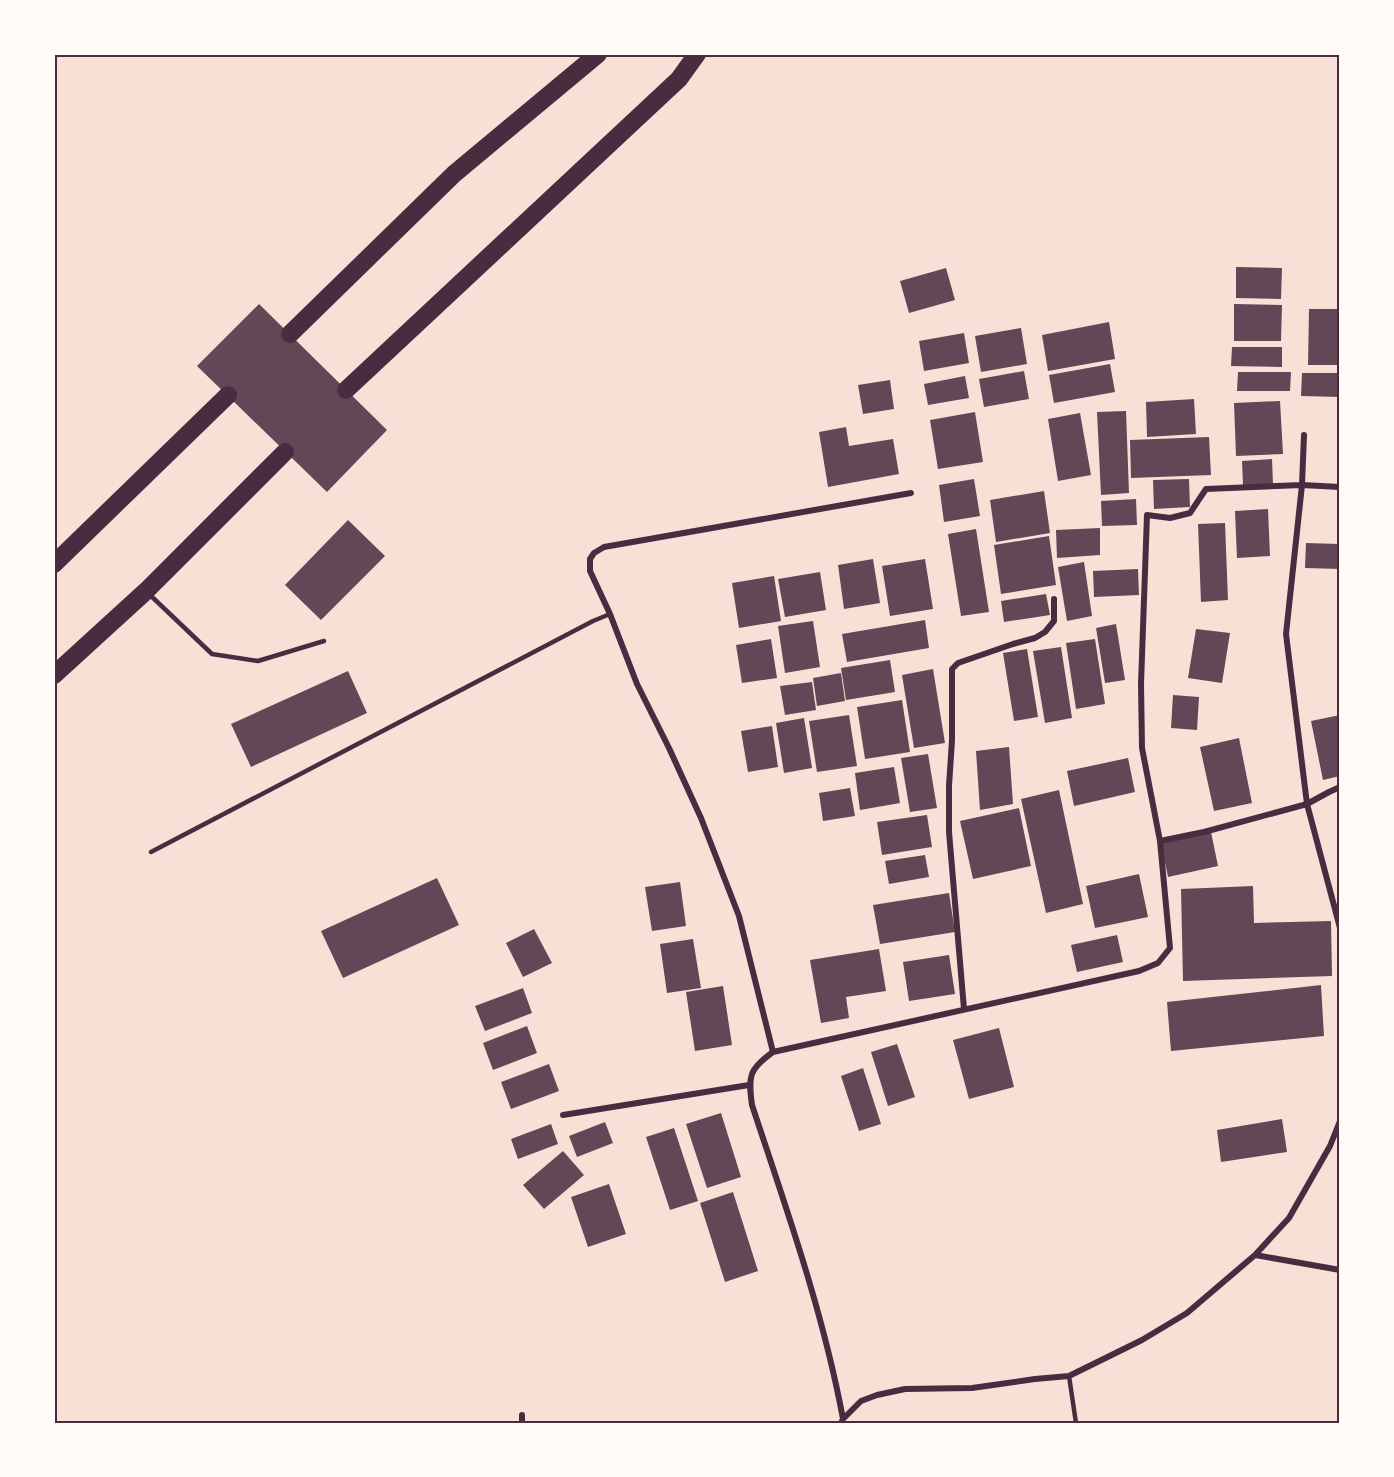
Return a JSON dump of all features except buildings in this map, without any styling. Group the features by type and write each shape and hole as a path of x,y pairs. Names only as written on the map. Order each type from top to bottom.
{"highway":[{"path":"290,334 454,174 598,54"},
{"path":"346,390 679,79 697,54"},
{"path":"54,564 228,395"},
{"path":"54,675 146,591 285,452"}],"street":[{"path":"1304,435 1302,485 1286,634 1307,804 1340,928"},
{"path":"842,1421 829,1350 805,1266 752,1105 749,1084 751,1075 758,1062 773,1052 1139,972 1158,963 1170,948 1160,841 1142,748 1141,684 1147,515 1170,518 1190,513 1206,489 1302,485 1340,488"},
{"path":"773,1052 739,916 701,818 637,684 610,614 590,571 590,559 594,553 604,547 911,493"},
{"path":"964,1009 949,832 952,669 958,663 1035,638 1045,632 1054,621 1054,599"},
{"path":"1160,841 1204,832 1307,804 1340,788"},
{"path":"563,1115 749,1084"},
{"path":"842,1421 861,1401 905,1389 972,1388 1069,1376 1142,1340 1187,1313 1255,1255 1289,1218 1330,1146 1340,1121"},
{"path":"1255,1255 1340,1270"},
{"path":"522,1415 522,1423"}],"lane":[{"path":"146,591 212,654 258,661 324,641"},
{"path":"151,852 582,626 610,614"},
{"path":"1069,1376 1076,1423"}]}
